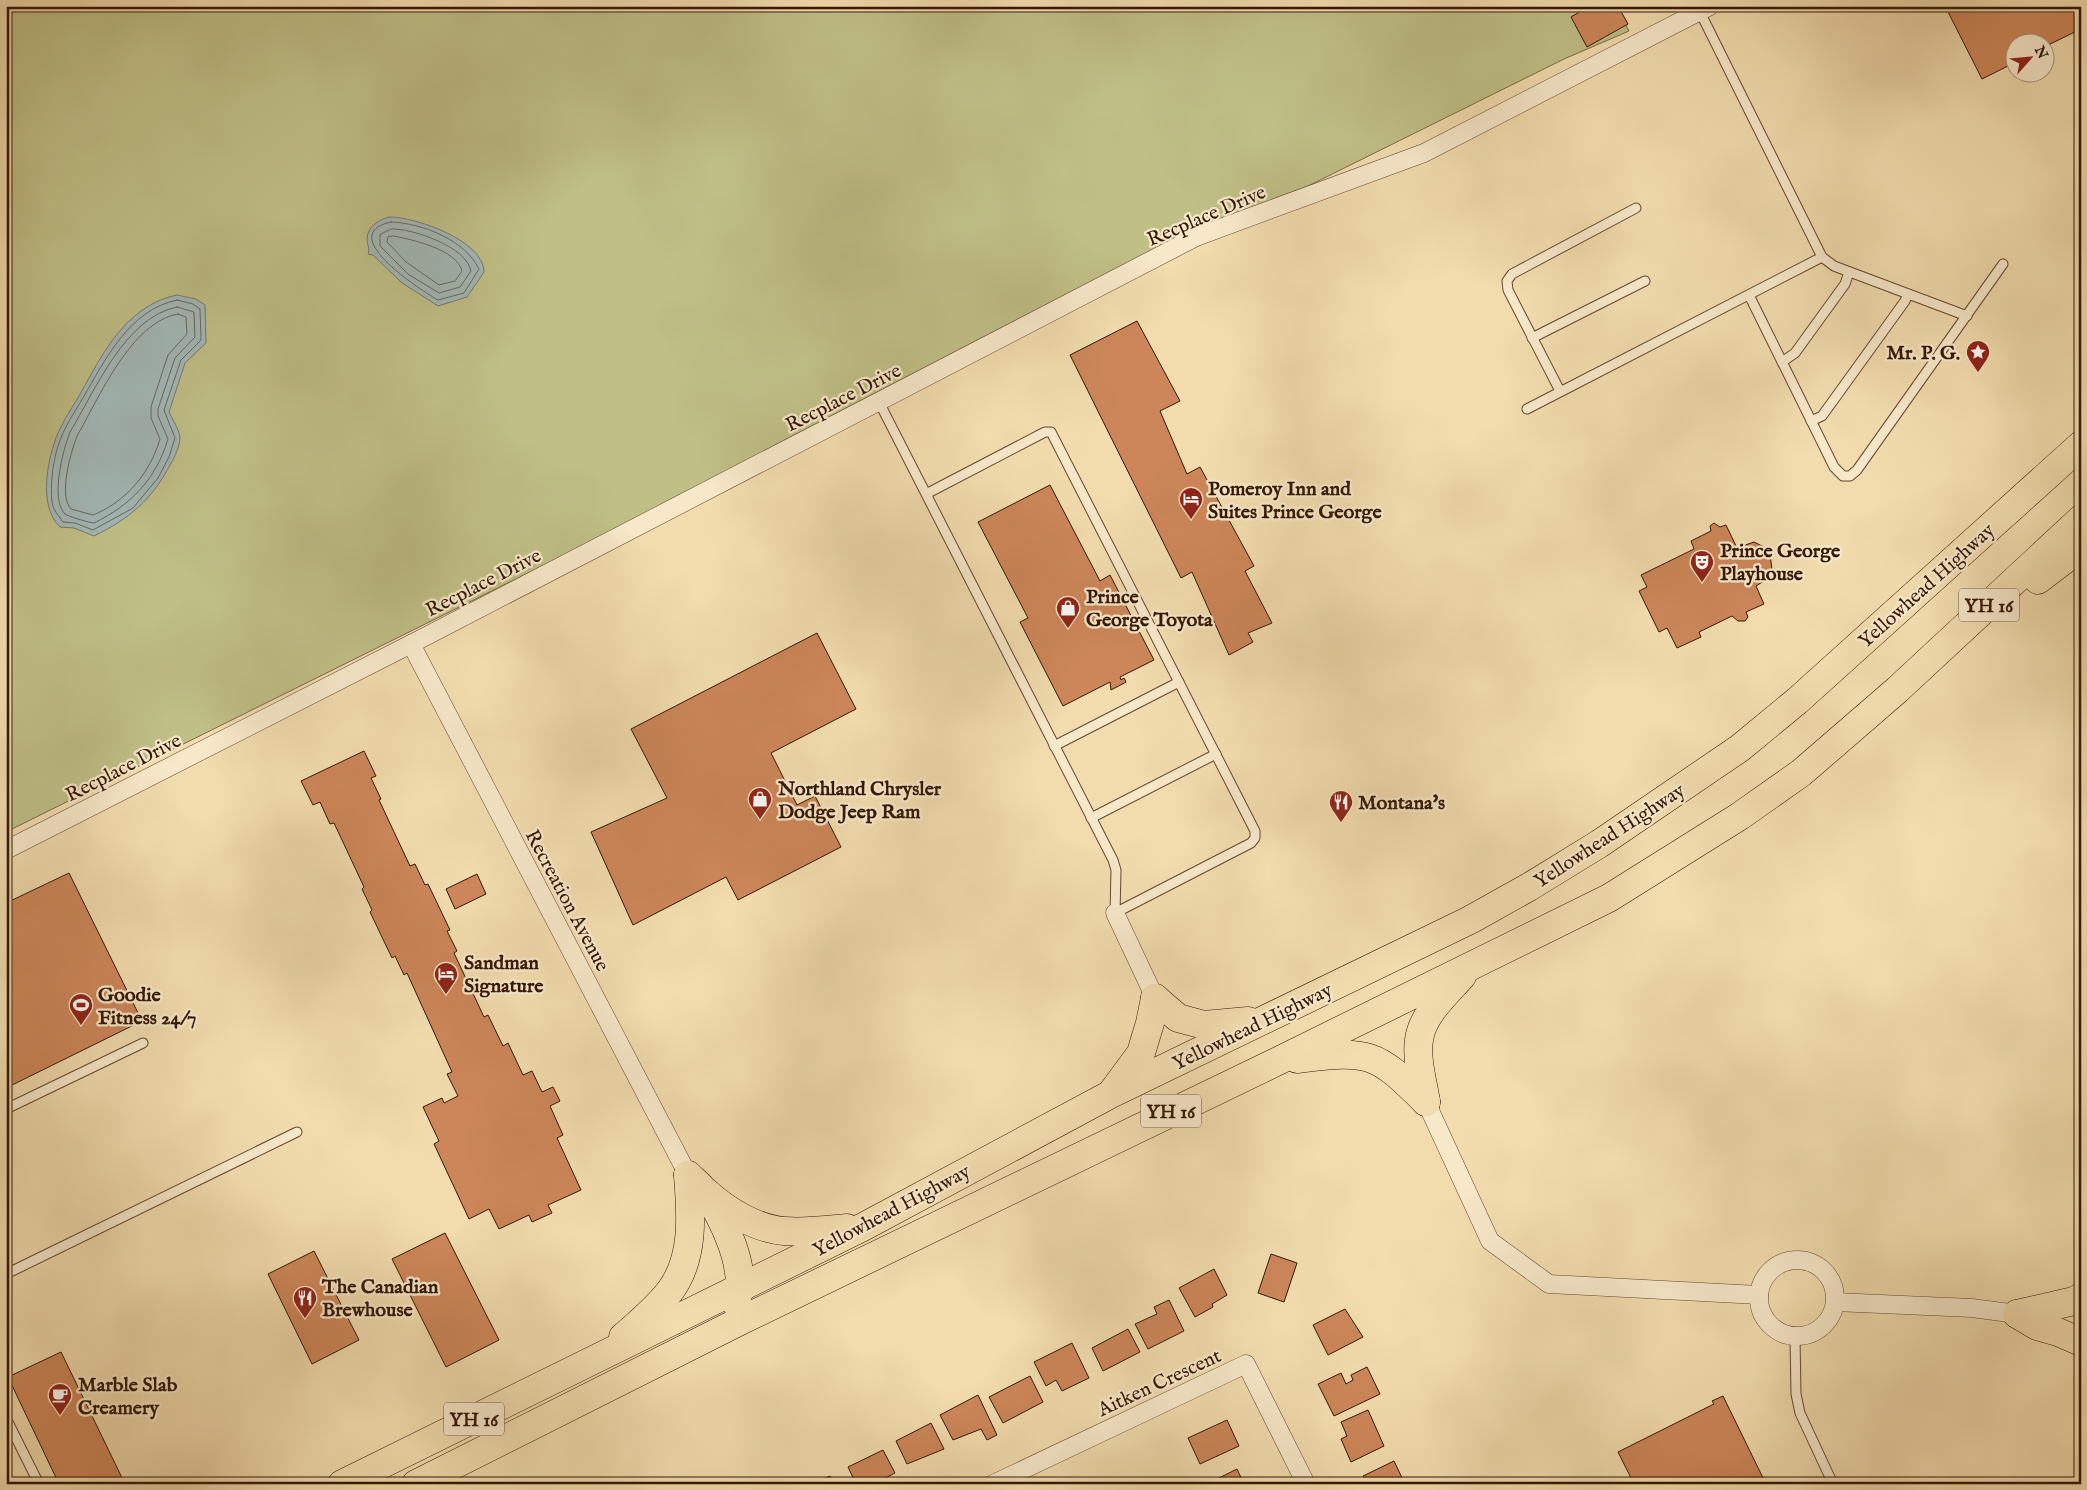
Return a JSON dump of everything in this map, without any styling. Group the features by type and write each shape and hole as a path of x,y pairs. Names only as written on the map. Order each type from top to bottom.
{"highway":[{"name":"Yellowhead Highway","path":"342,1484 863,1226 1111,1094 1478,915 1599,844 1740,748 1797,701 2071,454 2081,431"},
{"name":"Yellowhead Highway","path":"416,1484 661,1361 1609,898 1740,816 1801,773 1897,690 2081,519"},
{"path":"1897,690 2081,547"},
{"path":"1426,1102 1419,1058 1419,1039 1436,1005 1472,965"},
{"path":"1155,998 1178,1018 1204,1025 1269,1018"},
{"path":"1111,1094 1141,1053 1150,1024 1155,998"},
{"path":"1278,1061 1328,1055 1366,1056 1376,1059 1395,1071 1426,1102"},
{"path":"696,1183 718,1202 749,1220 783,1231 863,1226"},
{"path":"661,1361 730,1309 737,1301 740,1288 733,1247 696,1183"},
{"path":"605,1354 670,1291 679,1276 689,1236 696,1183"},
{"path":"2017,1314 2054,1307 2081,1297"},
{"path":"2054,1307 2081,1314"},
{"path":"2017,1314 2037,1326 2058,1332 2081,1342"}],"street":[{"name":"Recplace Drive","path":"6,850 411,644 1196,238 1424,153 1705,9"},
{"name":"Recreation Avenue","path":"411,644 696,1183"},
{"path":"1115,913 1155,998"},
{"path":"1426,1102 1490,1240 1549,1284 1759,1295"},
{"path":"1797,1259 1818,1266 1827,1273 1833,1283 1835,1302 1831,1318 1822,1328 1811,1334 1794,1338 1775,1330 1767,1321 1761,1311 1759,1295 1766,1276 1774,1267 1797,1259"},
{"path":"1835,1302 1972,1308 2017,1314"},
{"name":"Aitken Crescent","path":"995,1483 1246,1364 1306,1484"}],"lane":[{"path":"1705,9 1822,257 1834,266 1967,316"},
{"path":"1560,391 1508,290 1507,281 1512,274 1636,208"},
{"path":"1527,409 1822,257"},
{"path":"1749,295 1834,468 1843,476 1850,476 1857,470 2003,264"},
{"path":"1782,362 1795,353 1845,284 1849,272"},
{"path":"1532,338 1645,281"},
{"path":"1811,421 1822,416 1905,301 1908,294"},
{"path":"879,402 1116,870 1115,913 1251,843 1255,838 1256,831 1051,432 1045,432 926,494"},
{"path":"1054,746 1179,682"},
{"path":"1091,818 1216,754"},
{"path":"6,1109 143,1043"},
{"path":"6,1274 297,1132"},
{"path":"1794,1338 1796,1394 1800,1413 1833,1484"},
{"path":"6,1418 39,1484"}],"green space":[{"path":"6,6 1615,6 1629,31 1564,59 6,832"}],"water":[{"path":"390,217 416,221 431,226 461,241 473,250 481,261 484,272 467,297 438,306 402,283 373,255 368,254 367,238 370,230 382,219"},
{"path":"177,295 196,299 205,305 206,343 185,363 169,412 180,437 174,458 164,476 139,507 107,529 94,536 74,528 60,527 49,509 46,487 51,454 62,425 104,353 118,333 145,308"}],"building":[{"path":"1590,6 1618,6 1628,24 1587,47 1571,17"},
{"path":"1945,6 2081,6 2081,29 2054,42 2054,32 2004,32 2004,68 1982,79"},
{"name":"Pomeroy Inn and Suites Prince George","path":"1137,321 1180,401 1160,411 1187,474 1200,467 1254,566 1245,571 1272,623 1248,633 1253,642 1229,655 1192,572 1181,578 1070,355"},
{"path":"1050,485 1100,581 1110,575 1154,660 1120,677 1121,680 1124,678 1126,682 1111,690 1110,682 1063,706 1020,622 1028,618 978,522"},
{"name":"Prince George Playhouse","path":"1714,523 1720,527 1726,525 1737,548 1754,542 1766,548 1770,554 1772,570 1767,579 1756,586 1764,604 1746,612 1748,617 1745,621 1738,621 1732,616 1699,632 1701,637 1677,648 1667,628 1659,632 1639,591 1647,587 1641,575 1694,549 1691,541 1711,531 1710,526"},
{"path":"817,633 856,709 771,753 797,805 815,796 841,847 738,900 726,877 633,925 591,832 667,798 631,729"},
{"name":"Sandman Signature","path":"364,751 376,776 371,778 381,799 379,800 410,866 415,864 425,885 428,884 450,930 447,931 457,951 454,953 484,1017 488,1015 503,1046 508,1043 523,1075 532,1071 542,1092 553,1087 560,1101 550,1106 563,1135 557,1138 581,1190 548,1205 552,1213 532,1222 529,1215 499,1229 489,1209 469,1219 434,1144 439,1141 423,1107 442,1098 444,1103 458,1096 447,1074 452,1072 407,973 404,975 395,956 392,958 370,912 372,910 362,889 364,887 334,823 330,824 320,802 313,805 301,781"},
{"path":"69,873 142,1021 6,1088 6,903"},
{"path":"477,874 486,894 455,909 446,889"},
{"path":"445,1233 499,1340 446,1367 392,1259"},
{"path":"314,1251 359,1340 312,1364 268,1274"},
{"path":"1271,1254 1297,1263 1284,1302 1258,1293"},
{"path":"1214,1269 1227,1295 1212,1304 1213,1307 1195,1317 1179,1288"},
{"path":"1169,1300 1184,1331 1148,1349 1135,1324 1157,1314 1154,1307"},
{"path":"1345,1309 1363,1337 1328,1355 1313,1325"},
{"path":"1128,1329 1140,1352 1103,1371 1092,1348"},
{"path":"1072,1343 1089,1378 1062,1391 1056,1380 1046,1386 1034,1362"},
{"path":"61,1352 125,1484 59,1484 8,1377"},
{"path":"1367,1367 1380,1394 1334,1416 1318,1384 1341,1373 1346,1384 1353,1380 1351,1375"},
{"path":"1030,1376 1043,1402 1003,1423 989,1397"},
{"path":"978,1395 997,1435 987,1440 981,1429 953,1440 940,1415"},
{"path":"1723,1396 1766,1484 1634,1484 1618,1452 1714,1404 1712,1401"},
{"path":"1368,1410 1384,1446 1351,1462 1341,1439 1347,1436 1341,1422"},
{"path":"1227,1420 1239,1446 1200,1464 1188,1438"},
{"path":"931,1423 944,1449 907,1464 896,1441"},
{"path":"883,1450 895,1473 874,1484 856,1484 848,1467"},
{"path":"1394,1461 1405,1484 1367,1484 1363,1476"},
{"path":"1237,1469 1244,1484 1212,1484 1211,1482"},
{"path":"830,1476 834,1484 814,1484"}],"place":[{"name":"Mr. P. G.","path":"1978,373"},
{"name":"Pomeroy Inn and Suites Prince George","path":"1191,520"},
{"name":"Prince George Playhouse","path":"1702,583"},
{"name":"Prince George Toyota","path":"1068,629"},
{"name":"Northland Chrysler Dodge Jeep Ram","path":"760,820"},
{"name":"Montana's","path":"1341,823"},
{"name":"Sandman Signature","path":"446,995"},
{"name":"Goodie Fitness 24/7","path":"81,1026"},
{"name":"The Canadian Brewhouse","path":"305,1319"},
{"name":"Marble Slab Creamery","path":"60,1416"}]}
